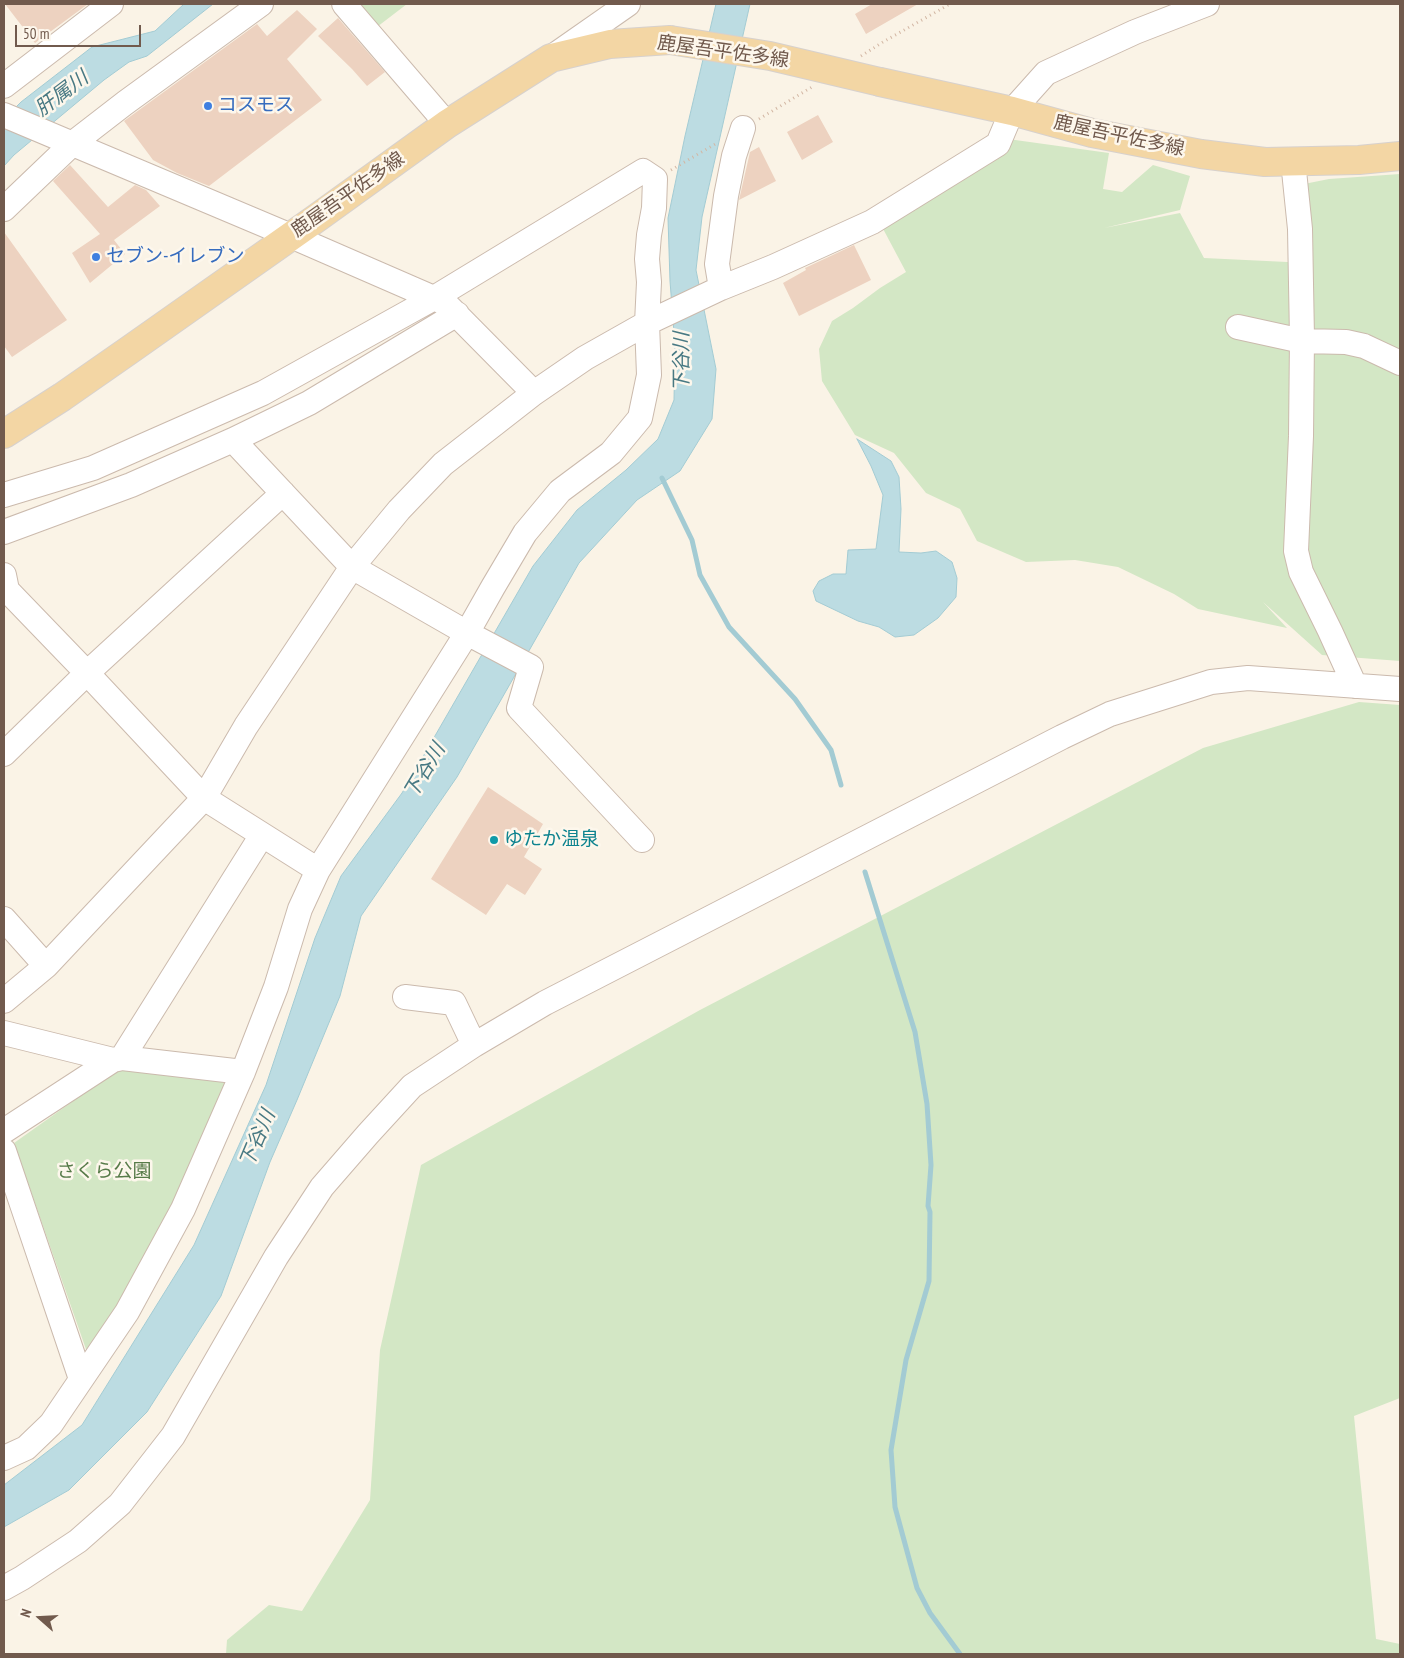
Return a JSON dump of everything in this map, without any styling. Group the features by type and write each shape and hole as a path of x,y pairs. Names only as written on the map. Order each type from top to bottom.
{"main road":[{"name":"鹿屋吾平佐多線","path":"4,434 62,397 447,124 550,58 610,44 670,40 770,56 1012,111 1092,133 1201,154 1264,162 1359,160 1400,156"}],"street":[{"path":"4,86 111,4"},
{"path":"4,209 72,144 261,4"},
{"path":"344,4 447,124"},
{"path":"550,58 628,4"},
{"path":"4,1001 46,966 204,798 246,726 352,567 399,510 443,464 534,393 585,358 647,323 721,288 773,268 872,222 998,144 1012,111 1046,73 1134,32 1207,4"},
{"path":"4,115 446,303 534,393"},
{"path":"721,288 717,264 726,196 734,156 743,128"},
{"path":"1293,161 1300,229 1302,341 1301,436 1296,551 1301,572 1355,686"},
{"path":"4,495 93,468 263,393 434,298 643,171 655,179 654,208 647,259 649,282 647,323 649,375 640,418 611,453 560,491 525,533 467,633 318,870 300,909 276,987 243,1072 183,1209 127,1312 51,1424 26,1448 4,1458"},
{"path":"4,532 130,485 232,440 309,403 457,314"},
{"path":"1238,327 1302,341 1346,342 1364,346 1400,363"},
{"path":"232,440 352,567 467,633 531,667 519,708 642,840"},
{"path":"4,754 87,673 282,493"},
{"path":"5,586 204,798 318,870"},
{"path":"4,1588 78,1542 120,1504 173,1436 276,1257 322,1187 412,1086 474,1045 545,1003 1110,714 1211,682 1248,678 1400,689"},
{"path":"4,1131 118,1059 262,835"},
{"path":"4,919 46,966"},
{"path":"405,997 454,1003 474,1045"},
{"path":"4,1033 118,1059 243,1072"},
{"path":"4,1152 81,1380"}],"path":[{"path":"858,58 882,42 950,4"},
{"path":"655,179 816,85"}],"green space":[{"path":"351,4 407,4 373,30"},
{"path":"1008,139 1109,153 1103,189 1122,192 1153,165 1190,176 1180,210 1104,228 1180,213 1204,258 1308,263 1304,184 1329,179 1400,174 1400,661 1322,655 1263,602 1287,628 1198,609 1174,594 1118,567 1075,560 1026,562 977,541 960,509 926,493 894,453 855,435 822,381 819,349 832,321 906,272 881,225"},
{"path":"1359,702 1400,705 1400,1398 1354,1416 1376,1639 1400,1644 1400,1654 226,1654 227,1640 269,1605 302,1611 370,1500 380,1350 421,1165 700,1010 1203,748"},
{"name":"さくら公園","path":"121,1067 227,1082 180,1189 130,1284 88,1355 14,1143"}],"water":[{"name":"肝属川","path":"184,4 213,4 147,56 129,62 104,80 14,155 4,166 4,119 21,102 92,47 155,31"},
{"name":"下谷川","path":"716,4 750,4 702,217 696,270 716,369 712,419 680,471 637,500 579,563 457,777 361,916 340,996 270,1162 221,1296 147,1412 69,1490 4,1527 4,1485 82,1425 194,1245 266,1085 315,938 341,876 402,793 533,566 577,510 626,470 658,439 674,400 675,346 668,218"},
{"path":"857,439 891,461 899,477 901,509 899,552 921,553 936,551 952,562 957,578 956,597 938,618 914,635 895,637 879,627 858,621 816,601 813,591 819,581 833,574 846,574 848,550 876,549 883,495"}],"building":[{"path":"5,4 88,4 35,43"},
{"path":"872,4 918,4 866,34 855,14"},
{"path":"297,10 317,29 287,59 322,100 209,186 177,173 153,160 124,121 257,24 267,36"},
{"path":"338,18 385,72 367,86 318,36"},
{"path":"818,115 833,142 802,160 787,132"},
{"path":"759,147 776,181 739,200 750,152"},
{"path":"70,165 108,207 135,185 146,190 160,206 114,240 125,254 90,283 72,253 100,234 53,181"},
{"path":"4,232 67,320 12,357 4,346"},
{"path":"854,245 871,280 799,316 783,283 806,270 805,268"},
{"name":"ゆたか温泉","path":"488,787 543,824 524,857 542,869 525,895 507,884 486,915 431,879"}],"waterway":[{"path":"662,478 692,540 700,575 729,627 795,699 831,750 841,785"},
{"path":"865,872 915,1032 927,1104 931,1165 928,1206 930,1212 929,1281 906,1360 891,1450 895,1507 917,1588 930,1613 960,1654"}],"place":[{"name":"コスモス","path":"208,106"},
{"name":"セブン-イレブン","path":"96,257"},
{"name":"ゆたか温泉","path":"494,840"}]}
